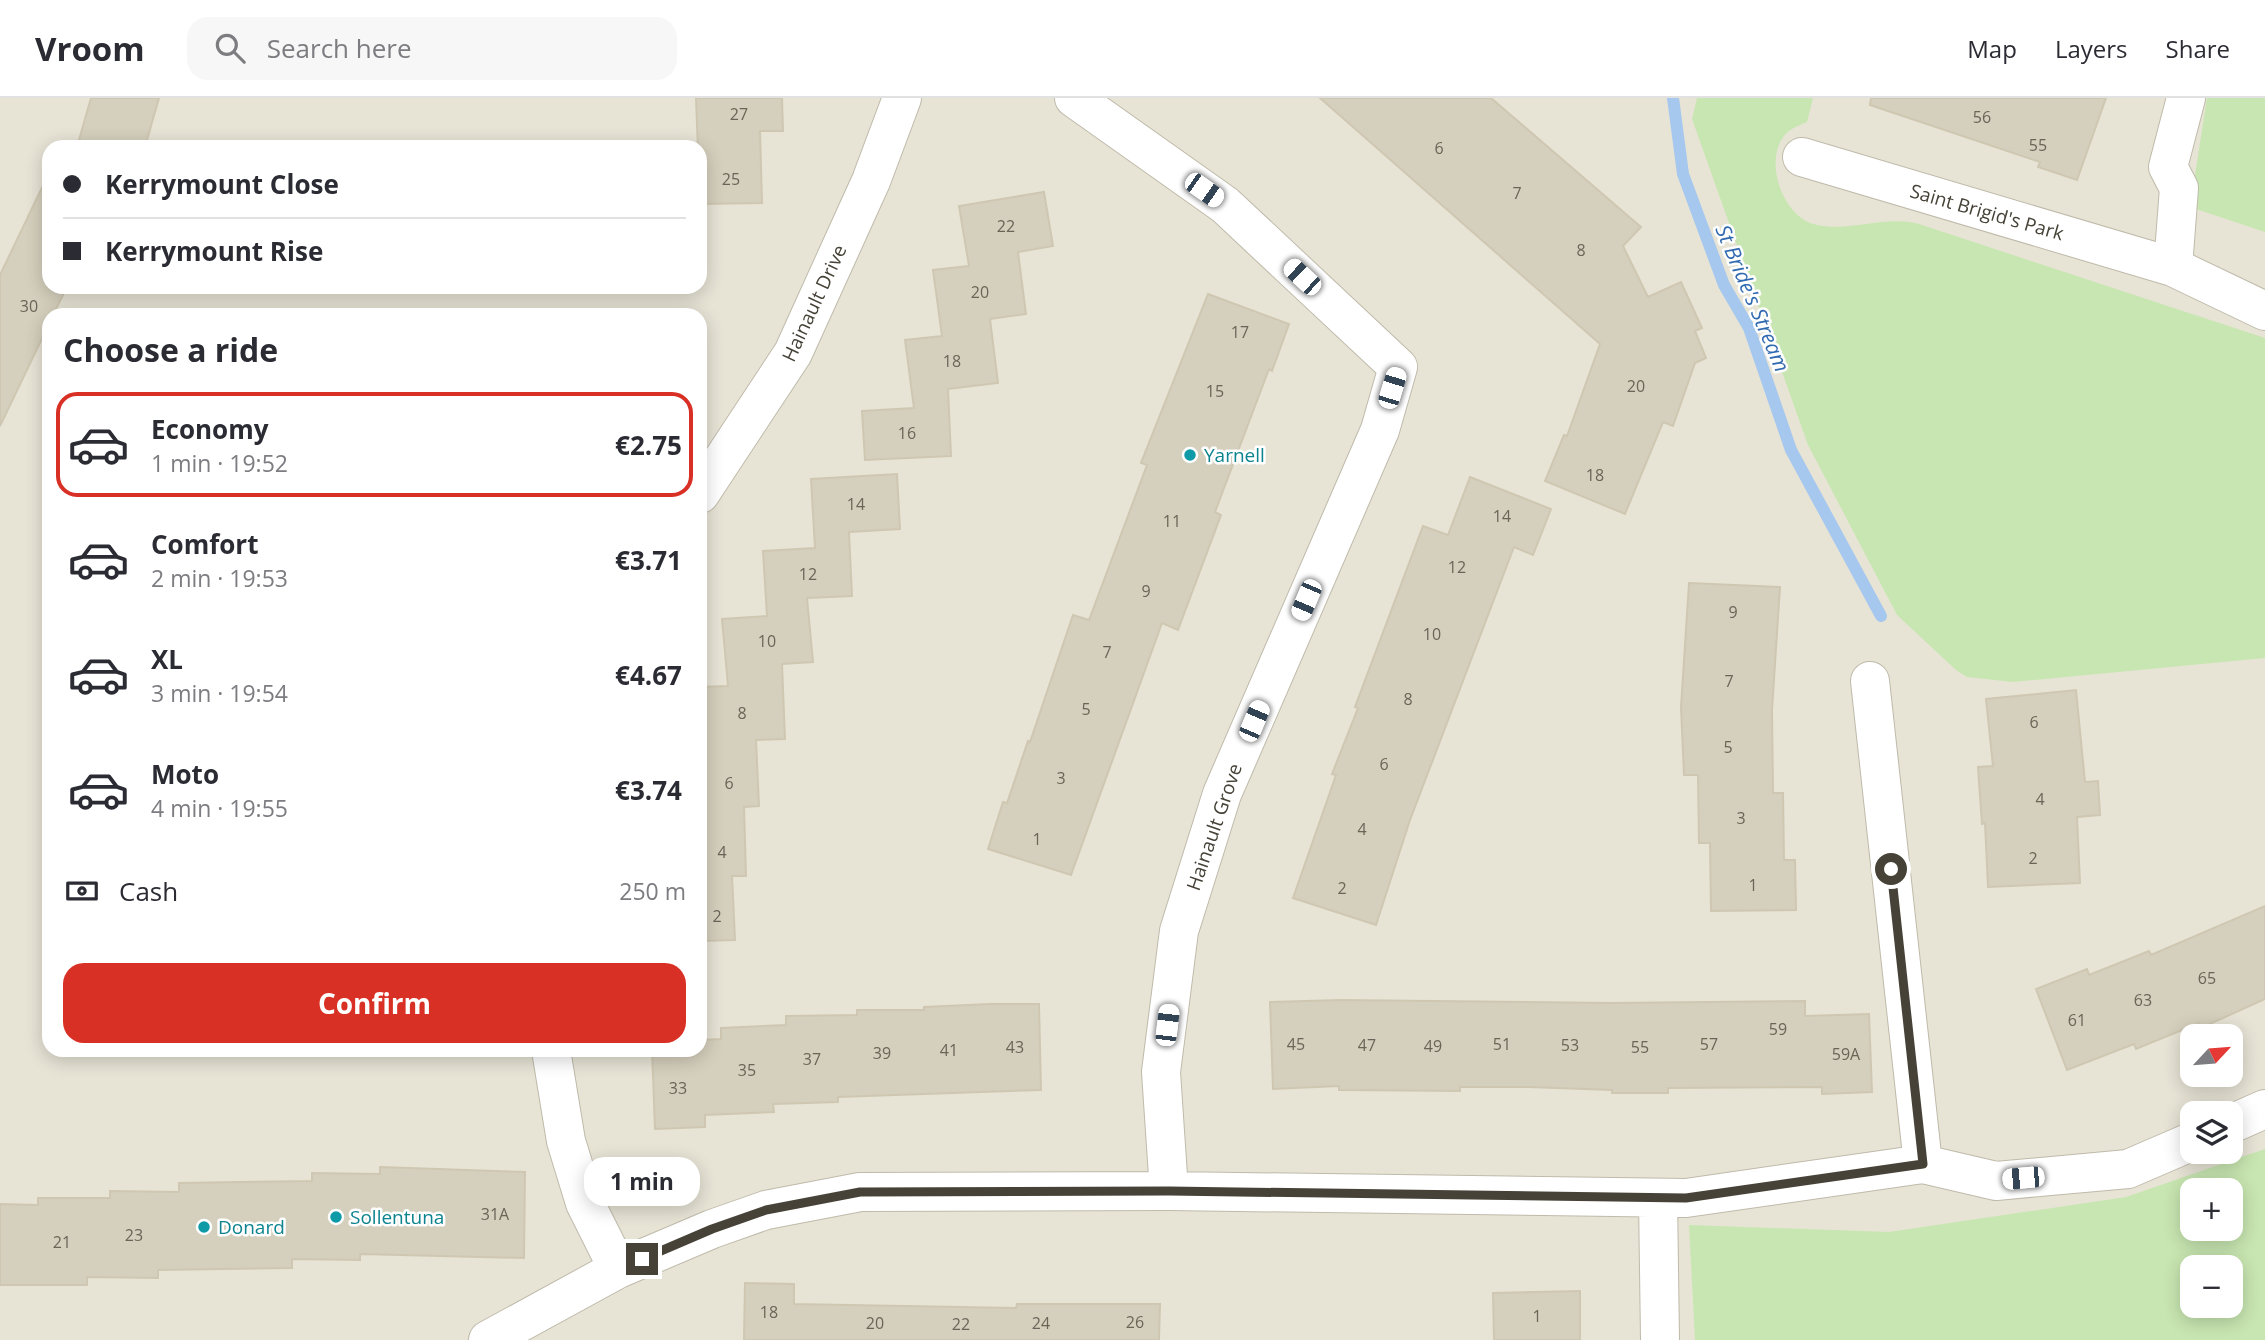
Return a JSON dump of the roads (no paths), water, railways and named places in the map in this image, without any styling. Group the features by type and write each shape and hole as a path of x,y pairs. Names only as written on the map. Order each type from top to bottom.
{"street":[{"name":"Hainault Drive","path":"707,483 793,353 871,181 902,98"},
{"name":"Hainault Grove","path":"1074,98 1225,205 1398,367 1380,430 1222,794 1179,931 1161,1072 1169,1191"},
{"path":"2173,267 2179,188 2168,167 2186,98"},
{"name":"Saint Brigid's Park","path":"1802,157 2173,267 2265,311"},
{"path":"1870,681 1923,1164"},
{"path":"552,1057 566,1141 585,1203 618,1269"},
{"path":"2243,1119 2265,1109"},
{"path":"488,1340 618,1269 712,1229 766,1210 860,1192 1169,1191 1686,1198 1923,1164 1996,1181 2129,1169 2180,1147"},
{"path":"1658,1198 1660,1340"}],"waterway":[{"name":"St Bride's Stream","path":"1673,98 1683,174 1724,285 1749,328 1791,450 1881,616"}],"place":[{"name":"Yarnell","path":"1190,455"},
{"name":"Sollentuna","path":"336,1217"},
{"name":"Donard","path":"204,1227"}]}
